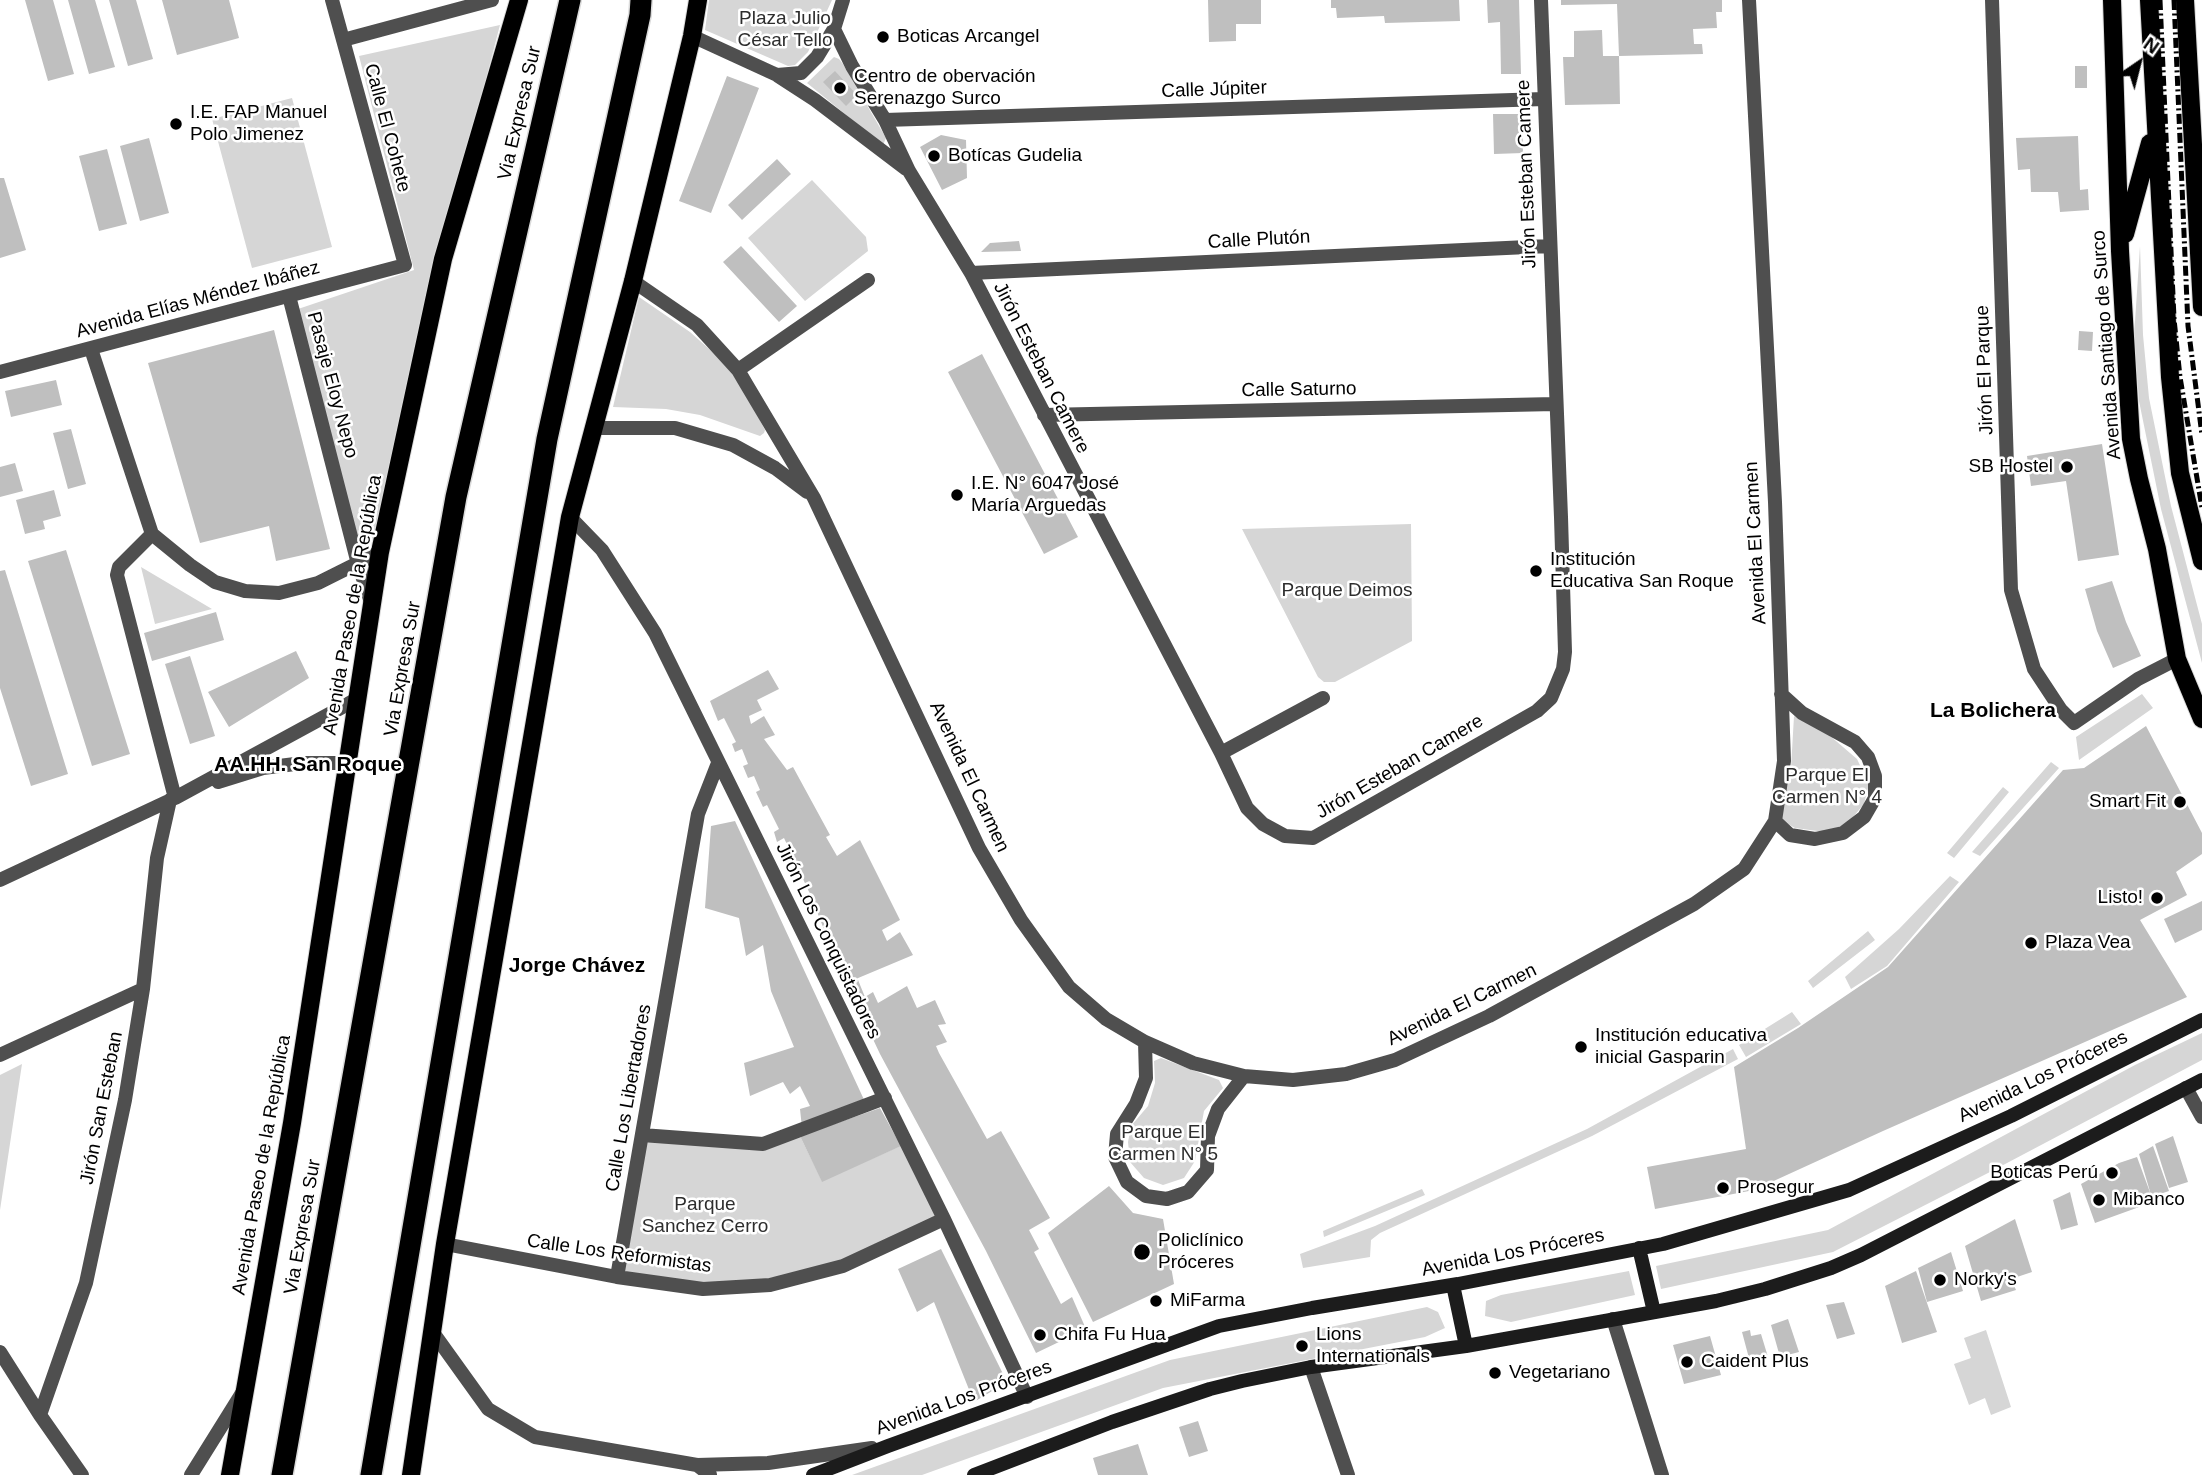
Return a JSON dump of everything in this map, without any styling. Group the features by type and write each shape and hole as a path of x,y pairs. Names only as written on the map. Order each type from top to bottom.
{"highway":[{"name":"Via Expresa Sur","path":"282,1475 456,497 570,0"},
{"path":"371,1475 547,439 640,15 641,0"}],"main road":[{"name":"Avenida Paseo de la República","path":"230,1475 292,1123 380,552 443,259 519,0"},
{"path":"411,1475 445,1244 570,517 633,281 692,36 698,0"},
{"name":"Avenida Santiago de Surco","path":"2112,0 2120,251 2132,439 2138,480 2157,549 2176,659 2202,719"},
{"path":"2148,0 2170,377 2179,459 2202,561"},
{"path":"2185,0 2202,307"},
{"path":"2120,251 2154,129"},
{"name":"Avenida Los Próceres","path":"813,1475 1219,1326 1453,1285 1663,1244 1849,1191 2011,1116 2202,1020"},
{"path":"982,1474 1112,1422 1210,1389 1311,1367 1466,1346 1765,1289 1830,1268 1869,1251 2202,1080"},
{"path":"1639,1248 1654,1312"},
{"path":"1453,1285 1466,1346"}],"street":[{"name":"Calle El Cohete","path":"332,0 405,265"},
{"path":"343,40 492,0"},
{"path":"777,75 802,74 817,57 834,29 843,0"},
{"name":"Jirón Esteban Camere","path":"834,29 852,66 885,120 909,170 971,273 1221,753 1247,808 1263,824 1286,836 1313,838 1537,711 1551,698 1560,681 1565,652 1541,0"},
{"name":"Avenida El Carmen","path":"633,281 697,325 738,370 814,498 979,848 1021,920 1069,987 1106,1019 1145,1042 1193,1063 1244,1076 1293,1080 1346,1074 1395,1060 1489,1017 1695,904 1744,869 1775,821 1784,761 1775,502 1749,0"},
{"name":"Jirón El Parque","path":"1992,0 2011,590 2034,669 2061,710 2074,723 2138,679 2176,659"},
{"name":"Jirón Esteban Camere","path":"692,36 777,75 909,170"},
{"name":"Calle Júpiter","path":"885,120 1544,99"},
{"name":"Calle Plutón","path":"971,273 1549,246"},
{"name":"Avenida Elías Méndez Ibáñez","path":"0,372 405,265"},
{"path":"738,370 868,280"},
{"name":"Pasaje Eloy Nepo","path":"289,296 372,606"},
{"path":"91,349 152,534 190,565 215,582 245,591 279,593 318,583 380,552"},
{"name":"Calle Saturno","path":"1044,415 1555,404"},
{"path":"594,428 675,428 733,444 775,468 814,498"},
{"name":"Jirón Los Conquistadores","path":"570,517 606,557 655,633 944,1219 1027,1397"},
{"name":"Jirón San Esteban","path":"40,1415 86,1283 125,1100 143,989 158,858 172,799 117,575 119,566 152,534"},
{"path":"1775,821 1790,835 1815,839 1843,833 1864,817 1875,798 1875,776 1868,757 1855,742 1802,713 1781,694"},
{"path":"1221,753 1323,698"},
{"path":"0,880 190,790 357,699"},
{"path":"190,790 263,768 303,763 348,763"},
{"name":"Calle Los Libertadores","path":"617,1277 698,814 718,763"},
{"path":"0,1055 143,989"},
{"path":"1145,1042 1146,1078 1136,1104 1117,1134 1115,1157 1127,1182 1146,1196 1167,1199 1188,1192 1207,1170 1208,1136 1218,1109 1244,1076"},
{"path":"2186,1088 2202,1117"},
{"path":"642,1135 763,1144 884,1098"},
{"name":"Calle Los Reformistas","path":"445,1244 617,1277 703,1289 770,1285 843,1266 944,1219"},
{"path":"1613,1319 1662,1475"},
{"path":"432,1331 488,1409 536,1437 697,1465 768,1463 888,1446"},
{"path":"0,1352 82,1475"},
{"path":"1311,1367 1348,1475"},
{"path":"191,1475 244,1390"},
{"path":"697,1465 710,1475"}],"green space":[{"name":"Plaza Julio César Tello","path":"709,0 832,0 808,52 795,65 788,66 705,30"},
{"path":"500,25 433,283 376,541 361,550 298,309 414,270 359,56"},
{"path":"834,57 843,64 886,138 883,145 807,83"},
{"path":"292,98 332,247 252,268 212,119"},
{"path":"812,180 866,237 868,251 805,301 748,238"},
{"path":"2140,246 2143,335 2149,398 2171,506 2202,624 2202,663 2161,509 2139,401 2134,337"},
{"path":"639,297 690,332 735,372 765,430 764,433 760,436 700,415 666,409 613,407"},
{"name":"Parque Deimos","path":"1411,524 1412,641 1335,682 1324,682 1318,677 1242,529"},
{"path":"141,567 212,609 155,624"},
{"path":"2142,694 2153,708 2079,760 2076,737"},
{"name":"Parque El Carmen N° 4","path":"1794,716 1829,735 1857,759 1869,784 1864,804 1847,824 1825,832 1795,828 1781,820 1791,768"},
{"path":"2051,762 2059,768 1980,856 1972,852"},
{"path":"2003,787 2009,792 1954,858 1947,853"},
{"path":"1950,876 1959,882 1887,966 1851,989 1845,977 1899,929"},
{"path":"1868,931 1875,940 1813,988 1808,981"},
{"path":"1792,1012 1801,1024 1746,1057 1739,1045"},
{"path":"2202,1033 2202,1060 1833,1252 1661,1289 1656,1266 1828,1230 2135,1065"},
{"path":"1733,1049 1738,1059 1592,1136 1380,1233 1371,1240 1370,1257 1303,1268 1300,1254 1375,1226 1587,1129"},
{"name":"Parque El Carmen N° 5","path":"1161,1058 1219,1080 1223,1088 1204,1111 1195,1161 1184,1178 1163,1185 1144,1178 1130,1162 1128,1142 1131,1126 1148,1106 1155,1083 1154,1061"},
{"path":"22,1064 0,1210 0,1075"},
{"name":"Parque Sanchez Cerro","path":"642,1135 765,1149 800,1136 822,1181 907,1143 944,1219 843,1266 703,1289 617,1277"},
{"path":"1422,1189 1425,1195 1324,1237 1323,1231"},
{"path":"1629,1271 1635,1295 1511,1322 1485,1316 1486,1301 1501,1295"},
{"path":"1427,1307 1438,1312 1445,1328 1425,1337 1163,1388 922,1475 852,1475 1170,1360"},
{"path":"1986,1330 2011,1407 1991,1415 1985,1398 1969,1405 1954,1364 1971,1358 1964,1338"}],"building":[{"path":"25,0 53,0 74,74 48,81"},
{"path":"68,0 95,0 115,67 89,74"},
{"path":"109,0 136,0 153,59 128,66"},
{"path":"162,0 229,0 239,38 177,55"},
{"path":"1208,0 1261,0 1261,24 1236,24 1236,41 1209,42"},
{"path":"1331,0 1459,0 1460,21 1385,23 1384,16 1337,18 1336,8 1331,8"},
{"path":"1487,0 1519,0 1521,74 1501,74 1500,22 1488,23"},
{"path":"1561,0 1722,0 1722,12 1716,12 1717,28 1693,29 1694,44 1702,44 1703,54 1619,56 1617,4 1561,5"},
{"path":"1602,30 1603,56 1619,56 1620,104 1565,105 1563,57 1574,57 1574,31"},
{"path":"2075,66 2087,66 2087,88 2075,88"},
{"name":"Centro de obervación Serenazgo Surco","path":"835,71 857,95 846,106 823,82"},
{"path":"727,76 759,88 711,213 679,201"},
{"path":"1493,114 1522,114 1523,153 1494,154"},
{"path":"941,135 966,140 967,178 942,190 920,147"},
{"path":"2078,136 2080,190 2088,189 2089,210 2060,212 2058,192 2031,192 2030,169 2018,170 2016,138"},
{"path":"149,138 169,213 140,221 120,146"},
{"path":"107,149 127,224 99,231 79,156"},
{"path":"777,159 791,174 742,220 728,205"},
{"path":"0,178 4,178 26,250 0,258"},
{"path":"1019,241 1021,251 981,252 990,243"},
{"path":"741,246 797,306 779,322 723,262"},
{"path":"274,330 330,549 276,561 269,526 200,543 148,363"},
{"path":"2079,331 2093,332 2092,351 2078,350"},
{"path":"982,354 1078,537 1044,554 948,372"},
{"path":"56,380 62,405 11,417 5,391"},
{"path":"71,429 86,484 68,489 53,433"},
{"path":"2102,444 2119,555 2078,561 2066,481 2031,486 2027,456"},
{"path":"15,463 23,491 0,497 0,467"},
{"path":"54,490 61,516 43,521 45,529 25,534 16,500"},
{"path":"66,550 130,754 92,766 28,561"},
{"path":"5,570 68,774 31,786 0,688 0,571"},
{"path":"2112,581 2141,656 2113,668 2097,631 2085,589"},
{"path":"216,612 224,640 152,661 144,633"},
{"path":"296,651 309,678 229,727 208,692"},
{"path":"190,656 215,736 190,744 165,664"},
{"path":"768,670 779,689 757,700 762,710 749,716 751,724 764,716 775,735 764,739 787,770 793,767 830,835 826,837 837,856 860,840 900,920 882,930 887,941 900,932 913,955 851,981 829,942 784,838 777,842 774,832 779,829 767,805 763,807 756,792 760,790 754,776 748,778 743,766 748,764 742,749 735,752 732,744 736,742 724,718 718,721 710,701"},
{"name":"Plaza Vea","path":"2146,726 2202,833 2202,854 2176,872 2187,895 2140,920 2187,997 1754,1190 1655,1209 1647,1167 1746,1149 1734,1067 1798,1028 1888,967 2063,770 2084,768"},
{"path":"735,821 866,1104 802,1128 800,1109 810,1106 800,1086 790,1094 783,1082 750,1096 744,1063 794,1047 771,991 763,945 746,956 739,918 705,908 711,826"},
{"path":"2202,901 2202,930 2175,943 2164,919"},
{"path":"858,980 865,997 873,992 878,1003 907,986 917,1008 935,1000 946,1024 938,1025 947,1042 936,1046 939,1053 987,1139 1001,1131 1050,1218 1029,1230 1039,1249 1034,1252 1061,1304 1072,1297 1086,1329 1036,1353 986,1251 880,1054 847,984"},
{"path":"880,1108 901,1146 822,1182 800,1136"},
{"path":"2173,1136 2188,1182 2169,1188 2155,1144"},
{"path":"2153,1146 2169,1191 2151,1197 2153,1202 2095,1223 2081,1184 2119,1163 2137,1157 2151,1195 2139,1154"},
{"path":"1109,1186 1133,1213 1163,1219 1174,1284 1093,1322 1048,1233"},
{"path":"2070,1192 2078,1225 2061,1230 2053,1200"},
{"path":"2015,1219 2032,1272 2011,1279 2016,1290 1981,1301 1965,1246"},
{"path":"941,1249 1007,1382 974,1402 934,1302 917,1312 898,1269"},
{"name":"Norky's","path":"1951,1252 1963,1291 1927,1302 1918,1268"},
{"path":"1916,1271 1937,1332 1902,1343 1885,1286"},
{"path":"1844,1302 1855,1334 1837,1339 1826,1305"},
{"path":"1788,1319 1799,1352 1780,1357 1771,1325"},
{"path":"1750,1330 1751,1336 1761,1334 1768,1357 1750,1362 1742,1332"},
{"path":"1710,1336 1721,1375 1684,1384 1673,1345"},
{"path":"1198,1421 1208,1451 1189,1457 1179,1427"},
{"path":"1138,1444 1148,1475 1098,1475 1093,1458"}],"railway":[{"path":"2160,0 2174,319 2180,377 2202,508"},
{"path":"2174,0 2188,326 2202,435"}],"place":[{"name":"Boticas Arcangel","path":"883,37"},
{"name":"Centro de obervación Serenazgo Surco","path":"840,88"},
{"name":"I.E. FAP Manuel Polo Jimenez","path":"176,124"},
{"name":"Botícas Gudelia","path":"934,156"},
{"name":"SB Hostel","path":"2067,467"},
{"name":"I.E. N° 6047 José María Arguedas","path":"957,495"},
{"name":"Institución Educativa San Roque","path":"1536,571"},
{"name":"Smart Fit","path":"2180,802"},
{"name":"Listo!","path":"2157,898"},
{"name":"Plaza Vea","path":"2031,943"},
{"name":"Institución educativa inicial Gasparin","path":"1581,1047"},
{"name":"Boticas Perú","path":"2112,1173"},
{"name":"Prosegur","path":"1723,1188"},
{"name":"Mibanco","path":"2099,1200"},
{"name":"Policlínico Próceres","path":"1142,1252"},
{"name":"Norky's","path":"1940,1280"},
{"name":"MiFarma","path":"1156,1301"},
{"name":"Chifa Fu Hua","path":"1040,1335"},
{"name":"Lions Internationals","path":"1302,1346"},
{"name":"Caident Plus","path":"1687,1362"},
{"name":"Vegetariano","path":"1495,1373"}],"district":[{"name":"La Bolichera","path":"1993,711"},
{"name":"AA.HH. San Roque","path":"308,765"},
{"name":"Jorge Chávez","path":"577,966"}]}
